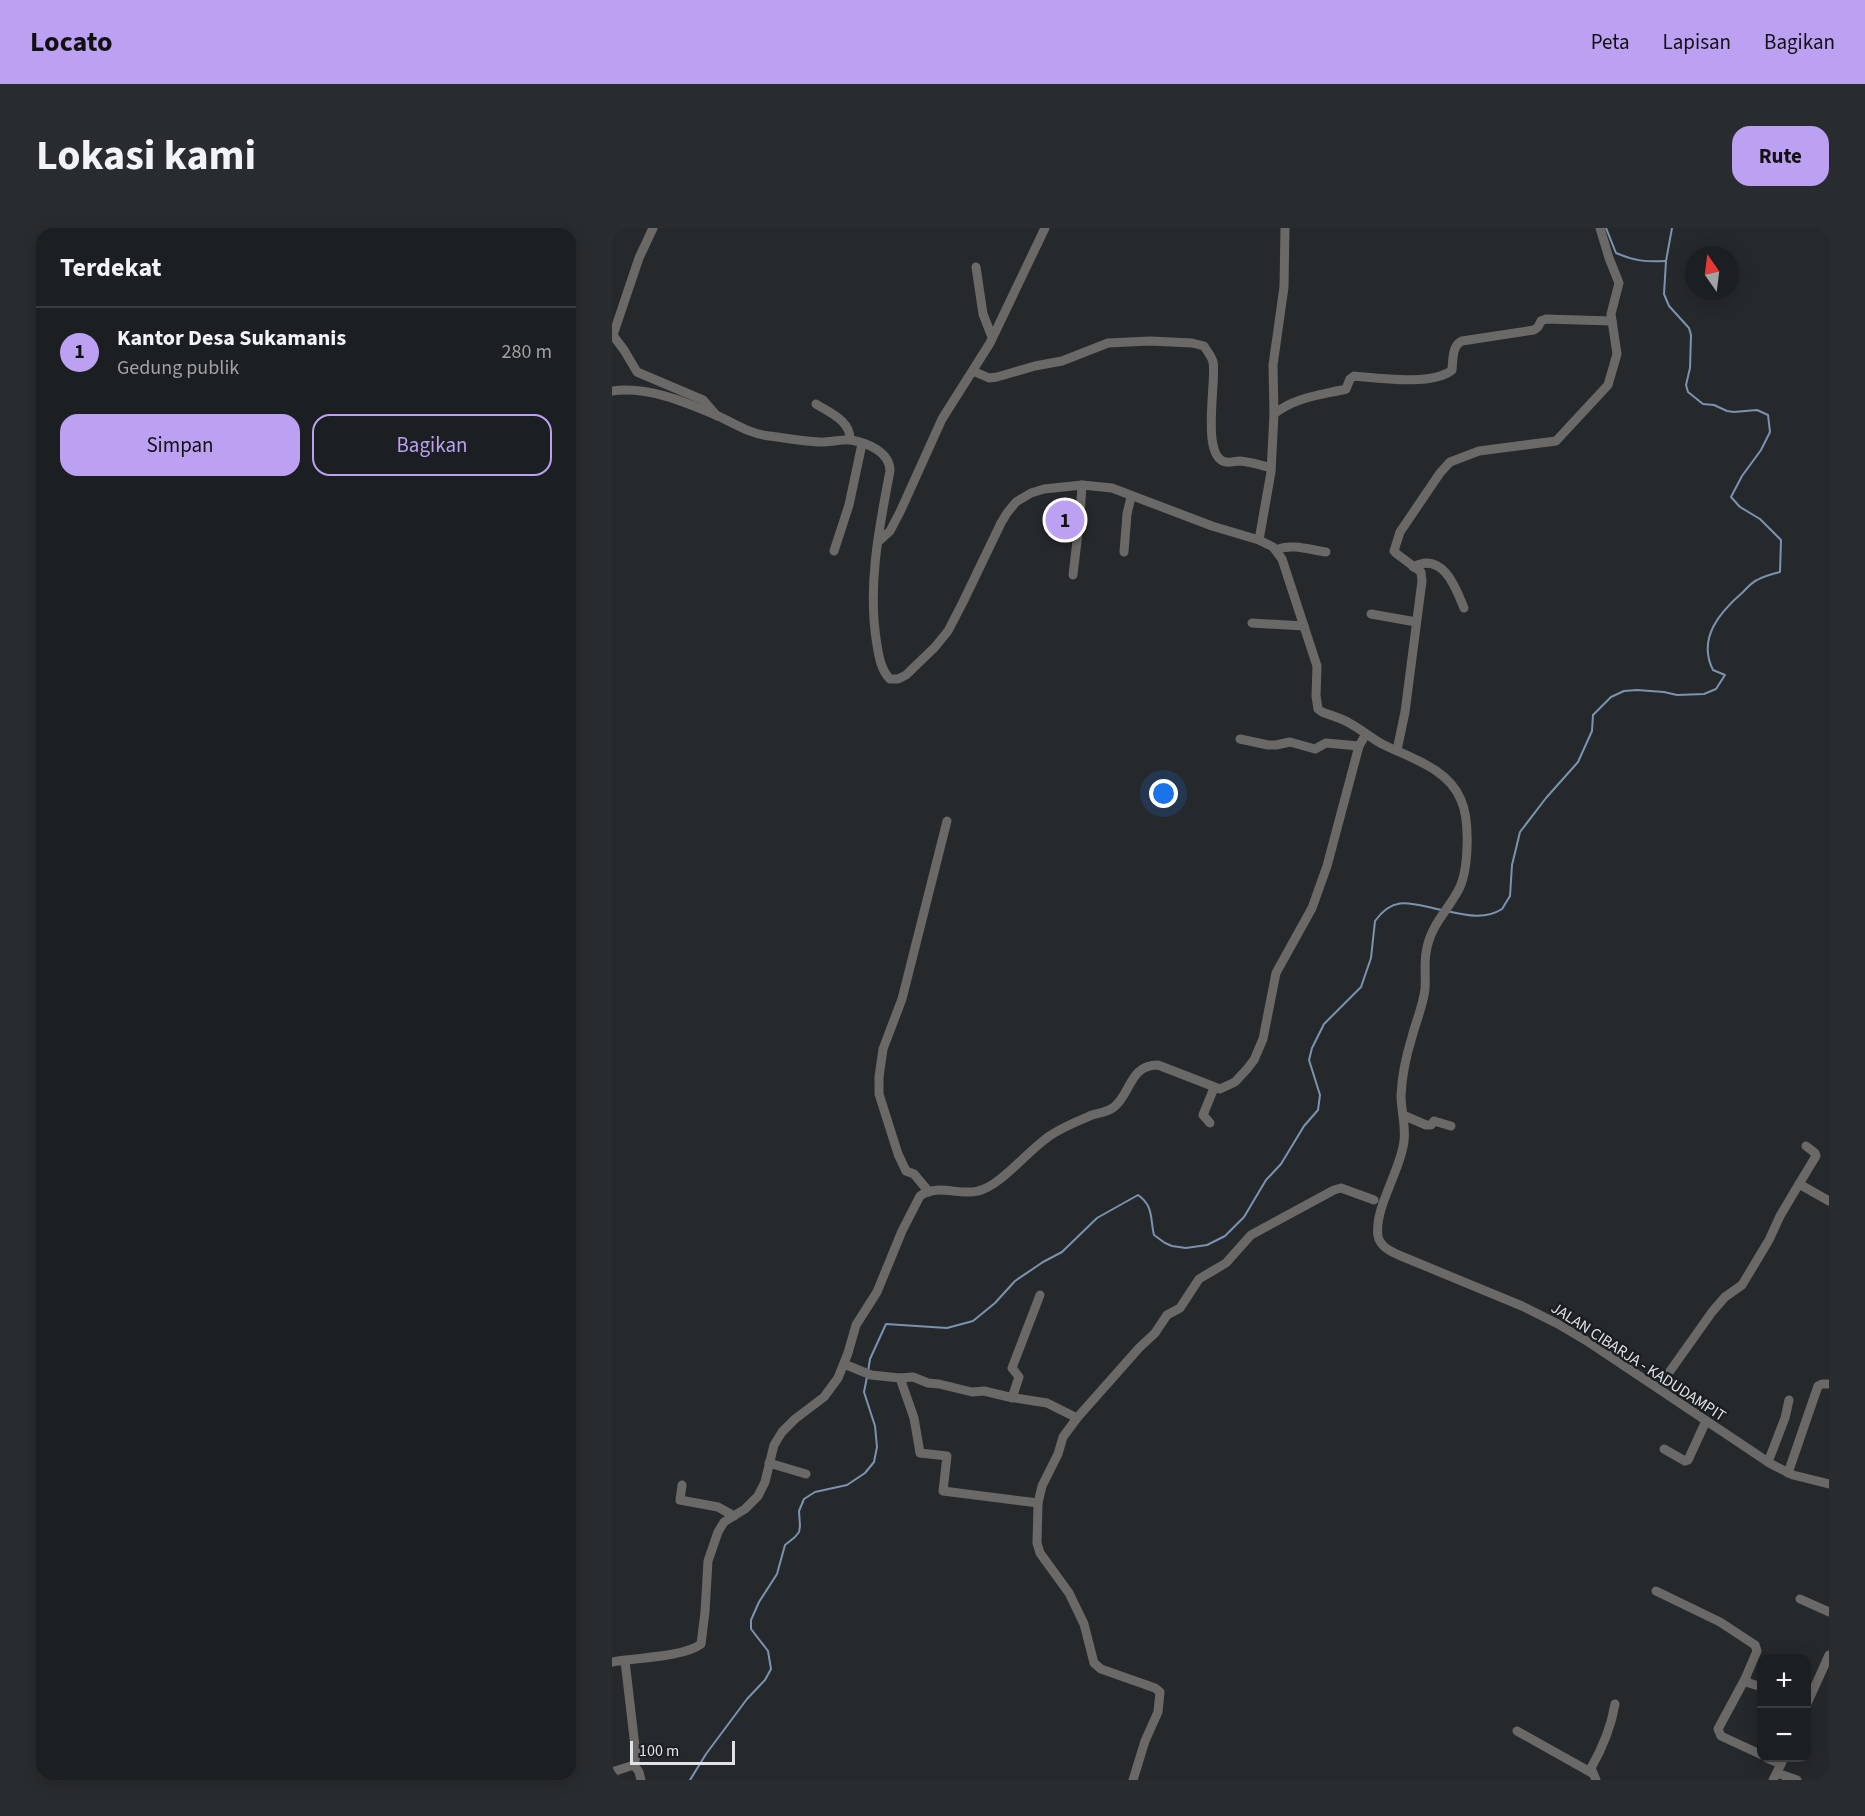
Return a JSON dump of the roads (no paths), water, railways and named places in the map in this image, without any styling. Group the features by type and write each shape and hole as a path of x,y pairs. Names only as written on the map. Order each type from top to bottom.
{"street":[{"path":"652,228 612,334 637,372 703,400 717,416"},
{"path":"878,542 890,531 915,482 942,419 993,337 1046,228"},
{"path":"1258,540 1271,468 1274,414 1273,365 1284,287 1285,228"},
{"path":"1397,750 1405,712 1422,581 1421,572 1396,554 1394,547 1400,532 1450,462 1479,452 1556,441 1608,385 1617,354 1612,310 1619,283 1600,228"},
{"path":"976,267 983,314 993,337"},
{"path":"1274,414 1295,402 1317,394 1346,389 1350,379 1354,376 1401,380 1445,374 1452,370 1455,346 1462,340 1534,330 1541,321 1546,319 1612,321"},
{"path":"973,371 989,378 997,377 1062,361 1108,343 1150,341 1192,343 1204,346 1213,360 1212,444 1219,459 1226,463 1237,460 1271,468"},
{"path":"612,391 634,389 651,392 764,435 821,442 850,440 878,450 886,456 891,471 880,522 873,597 874,628 882,667 890,679 898,679 906,675 948,631 1001,523 1016,502 1030,493 1044,489 1082,485 1112,488 1212,526 1258,540 1276,550 1285,547 1326,552"},
{"path":"816,404 840,419 848,427 851,433 850,440"},
{"path":"834,551 849,505 862,444"},
{"path":"1073,575 1082,485"},
{"path":"1124,552 1127,514 1131,497"},
{"name":"JALAN CIBARJA - KADUDAMPIT","path":"1276,550 1282,559 1317,666 1318,709 1350,723 1432,769 1448,780 1464,809 1467,832 1463,880 1440,916 1426,953 1425,989 1406,1063 1401,1097 1405,1139 1380,1212 1378,1225 1380,1243 1401,1256 1522,1306 1549,1320 1590,1343 1768,1462 1803,1479 1829,1484"},
{"path":"1413,567 1428,563 1441,569 1451,578 1464,608"},
{"path":"1371,614 1416,622"},
{"path":"1252,623 1304,626"},
{"path":"612,1662 690,1650 701,1644 705,1612 706,1571 709,1555 721,1527 724,1522 750,1506 758,1496 765,1482 777,1438 795,1419 829,1391 838,1378 855,1325 877,1292 902,1231 920,1196 937,1190 977,1191 985,1188 998,1180 1036,1145 1053,1134 1077,1121 1114,1107 1136,1075 1149,1065 1158,1065 1214,1088 1224,1089 1235,1082 1254,1060 1263,1039 1276,973 1312,908 1342,815 1359,747 1366,734"},
{"path":"1240,739 1276,745 1290,742 1315,749 1326,743 1359,747"},
{"path":"929,1192 914,1174 906,1171 898,1154 879,1094 879,1077 883,1049 902,999 947,821"},
{"path":"1210,1123 1203,1115 1214,1088"},
{"path":"1403,1115 1426,1125 1431,1125 1434,1121 1450,1126"},
{"path":"1658,1388 1719,1303 1742,1285 1816,1156 1806,1146"},
{"path":"1799,1185 1829,1201"},
{"path":"1133,1780 1145,1742 1158,1712 1160,1690 1101,1669 1094,1663 1084,1624 1069,1593 1040,1553 1037,1543 1038,1503 1042,1486 1058,1454 1063,1437 1077,1418 1155,1333 1167,1315 1180,1308 1199,1278 1226,1263 1251,1235 1334,1190 1341,1188 1374,1200"},
{"path":"1012,1398 1019,1377 1012,1368 1040,1295"},
{"path":"844,1364 871,1375 913,1377 928,1383 972,1392 984,1391 1047,1403 1077,1418"},
{"path":"900,1378 914,1418 920,1453 947,1456 943,1491 1038,1503"},
{"path":"1788,1473 1818,1386 1829,1384"},
{"path":"1768,1462 1785,1418 1789,1400"},
{"path":"1664,1449 1685,1461 1688,1460 1706,1421"},
{"path":"769,1463 806,1474"},
{"path":"682,1485 680,1500 718,1507 734,1516"},
{"path":"1656,1591 1720,1622 1755,1645 1757,1651 1745,1679 1718,1729 1722,1736 1757,1753"},
{"path":"1800,1599 1829,1612"},
{"path":"1811,1694 1829,1654"},
{"path":"625,1661 636,1755 634,1765 641,1780"},
{"path":"1745,1679 1757,1686"},
{"path":"1594,1777 1591,1768 1606,1741 1612,1722 1614,1704"},
{"path":"1517,1731 1594,1777"},
{"path":"613,1778 615,1771 634,1765"},
{"path":"1779,1769 1797,1780"}],"waterway":[{"path":"1606,228 1616,253 1640,260 1665,261"},
{"path":"1447,911 1482,916 1502,909 1510,896 1512,865 1520,832 1578,762 1592,731 1593,715 1611,697 1624,691 1664,692 1677,695 1704,694 1716,689 1725,675 1713,670 1709,658 1709,637 1713,626 1726,608 1751,584 1762,577 1780,572 1781,540 1760,519 1740,507 1731,497 1770,432 1768,415 1757,410 1727,411 1714,405 1703,404 1688,392 1686,385 1690,368 1691,335 1689,328 1669,306 1664,294 1666,261 1672,228"},
{"path":"868,1372 870,1359 886,1324 947,1328 973,1321 995,1303 1015,1281 1062,1252 1097,1218 1138,1195 1149,1208 1154,1235 1165,1243 1186,1248 1207,1245 1225,1236 1244,1217 1266,1180 1281,1164 1304,1126 1318,1110 1320,1095 1309,1060 1312,1048 1324,1024 1361,987 1371,958 1375,921 1382,912 1398,904 1414,904 1442,910"},
{"path":"690,1780 706,1754 747,1699 765,1680 771,1669 768,1651 751,1629 751,1620 759,1602 777,1574 785,1545 799,1532 799,1511 804,1499 815,1492 847,1485 865,1473 874,1462 877,1447 875,1426 864,1392 867,1377"}],"place":[{"name":"Kantor Desa Sukamanis","path":"1065,520"}]}
